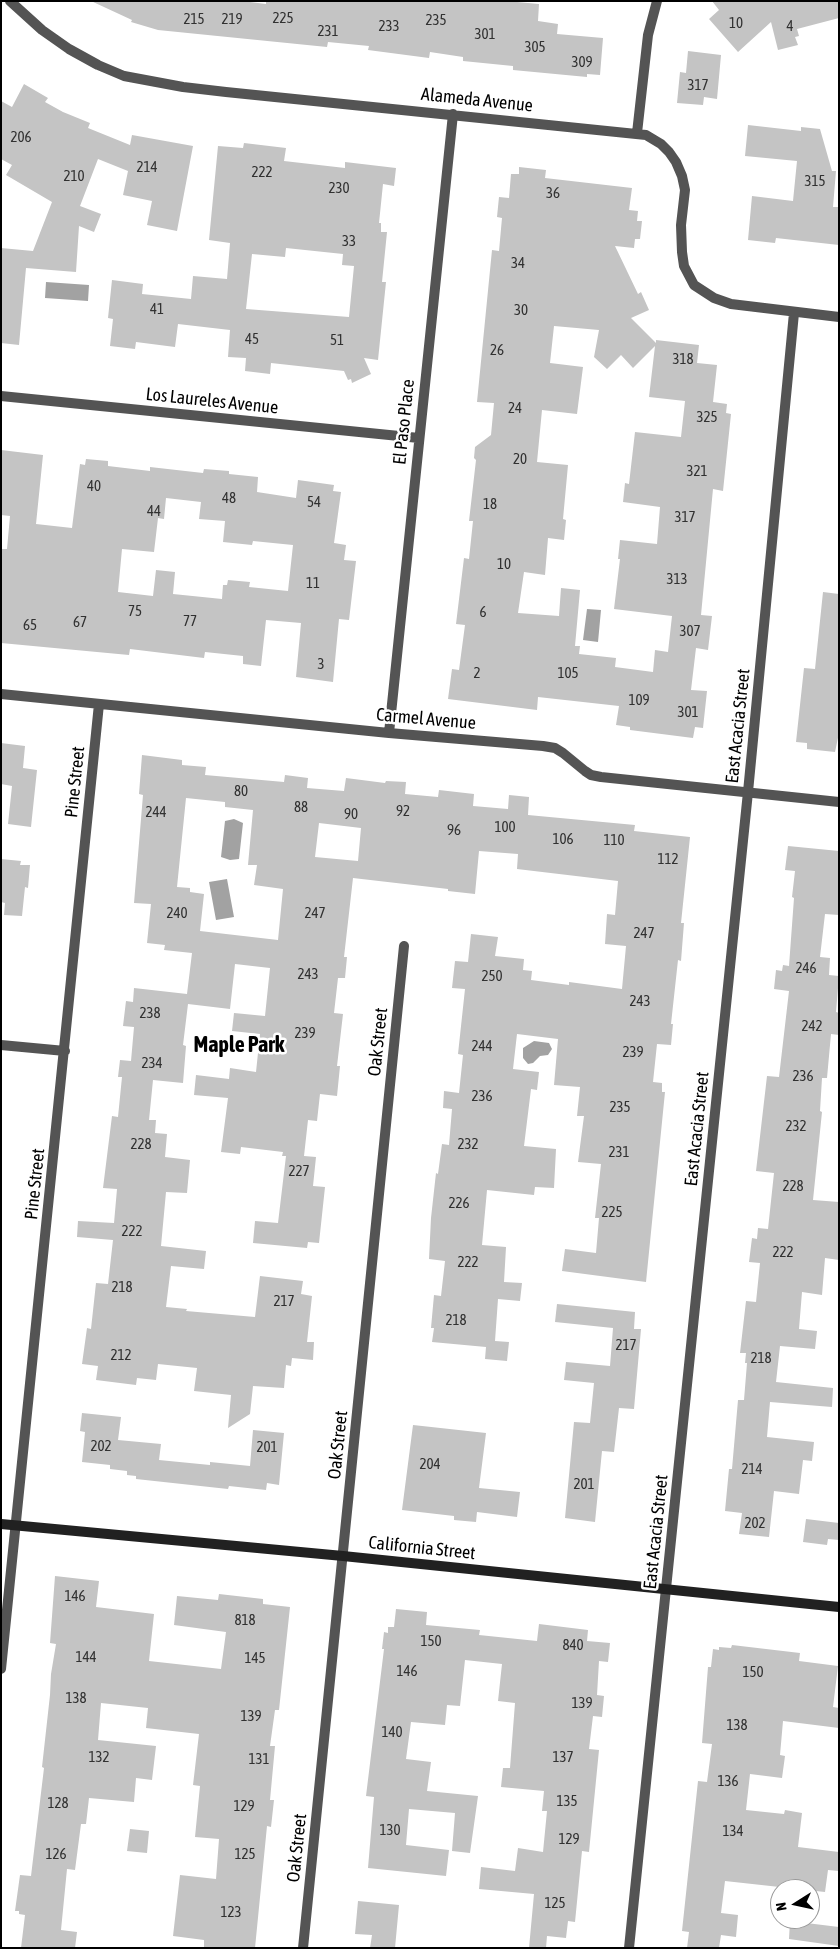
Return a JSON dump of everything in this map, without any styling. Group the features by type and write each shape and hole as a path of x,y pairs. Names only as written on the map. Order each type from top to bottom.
{"street":[{"name":"Alameda Avenue","path":"10,1 42,30 69,50 124,76 192,88 637,133 654,139 665,148 676,162 682,176 685,190 681,225 682,252 684,266 694,285 714,298 731,304 839,317"},
{"path":"637,133 648,35 657,1"},
{"name":"El Paso Place","path":"389,733 453,114"},
{"name":"East Acacia Street","path":"629,1948 748,792 794,313"},
{"name":"Los Laureles Avenue","path":"1,396 418,438"},
{"name":"Carmel Avenue","path":"1,694 554,748 591,775 839,802"},
{"name":"Pine Street","path":"1,1669 99,704"},
{"name":"Oak Street","path":"303,1948 404,946"},
{"path":"1,1045 65,1051"},
{"name":"California Street","path":"1,1524 344,1556 839,1608"}],"shaded area":[{"path":"46,282 89,285 88,301 45,298"},
{"path":"587,609 601,610 598,642 583,640"},
{"path":"234,819 243,823 239,859 230,860 221,857 225,821"},
{"path":"227,879 234,917 216,920 209,882"},
{"path":"534,1041 549,1043 552,1049 548,1055 540,1056 533,1063 528,1064 523,1058 523,1048"}],"building":[{"path":"91,1 242,1 266,4 266,1 506,1 539,4 538,21 558,24 557,34 603,38 600,75 587,74 587,77 513,70 513,66 463,61 463,57 430,52 429,58 368,50 369,46 328,42 327,47 158,30 131,22 132,20"},
{"path":"712,1 839,1 839,18 797,29 799,36 795,37 798,45 778,50 771,22 738,52 709,19 719,10"},
{"path":"688,51 721,55 717,99 704,97 703,105 677,103 680,72 686,73"},
{"path":"24,84 48,98 45,102 90,123 88,128 130,145 132,135 193,146 177,231 147,225 152,201 123,195 128,171 98,159 80,206 101,214 94,232 79,226 76,272 26,268 19,345 1,343 1,248 33,251 52,202 6,175 12,165 1,159 1,101 12,107"},
{"path":"748,125 801,131 801,127 820,129 832,171 836,171 833,207 839,207 839,245 776,238 775,243 748,240 752,196 793,201 797,161 745,156"},
{"path":"244,143 286,148 284,161 345,168 345,162 396,168 394,186 383,184 379,223 381,223 381,232 387,232 382,282 386,282 378,360 364,358 371,374 352,383 351,379 348,380 344,371 271,363 270,374 245,371 246,358 228,357 230,330 178,324 175,347 136,342 135,349 110,346 113,319 108,318 112,280 143,284 142,294 191,299 193,276 227,279 230,243 209,240 218,146 243,148","holes":["286,248 343,254 342,265 354,266 349,317 246,309 252,254 285,257"]},
{"path":"519,167 546,170 545,178 632,188 629,210 638,211 637,221 642,221 640,239 635,239 634,248 615,246 638,294 641,292 649,310 631,318 656,343 656,340 699,345 697,363 717,365 713,402 727,404 726,413 731,414 723,491 713,489 701,615 712,616 708,650 696,648 691,690 707,691 703,728 695,727 693,738 630,730 630,727 616,725 619,706 538,697 537,710 448,699 452,669 459,670 465,625 456,624 464,558 469,559 473,521 469,521 476,460 474,458 475,447 491,435 494,403 477,402 492,250 499,251 502,218 497,217 499,197 509,198 511,174 519,174","holes":["554,326 599,330 594,357 607,369 621,355 633,368 655,346 649,397 685,401 681,437 635,432 629,484 625,483 623,502 660,507 657,544 620,540 618,559 620,559 614,609 672,616 668,652 655,650 653,672 615,667 616,658 579,654 580,646 575,646 580,590 561,588 559,616 518,613 524,572 545,575 548,538 564,540 566,520 563,519 568,465 537,462 542,410 577,414 583,367 550,363"]},
{"path":"1,450 43,455 36,524 72,528 80,464 85,465 86,459 108,461 108,466 150,471 150,467 203,473 204,469 229,471 229,474 258,477 257,492 296,498 298,480 334,485 333,491 341,492 334,543 346,545 344,560 356,561 349,620 339,619 333,682 296,677 301,623 266,620 261,666 243,664 243,656 205,652 204,658 130,649 129,655 1,643 1,549 7,549 10,516 1,515","holes":["166,498 201,502 199,519 225,521 223,542 252,545 253,541 293,545 288,591 249,587 250,582 228,580 227,585 223,585 222,599 173,594 175,572 156,570 153,596 118,592 122,549 154,552 158,518 164,519"]},
{"path":"823,592 839,594 839,733 835,752 807,749 807,743 796,742 804,668 815,669"},
{"path":"1,743 25,746 23,768 37,770 31,827 8,824 12,786 1,784"},
{"path":"142,755 182,760 182,765 206,767 205,775 284,782 285,775 308,778 307,788 344,791 346,778 385,783 386,781 406,782 405,794 438,797 439,790 474,794 473,806 508,809 509,795 529,797 528,815 635,825 634,831 690,837 681,923 684,923 681,961 678,960 671,1024 673,1024 671,1045 657,1044 653,1082 662,1083 662,1092 665,1092 646,1282 562,1271 565,1249 596,1253 599,1218 595,1218 601,1164 578,1162 584,1116 577,1116 580,1087 554,1085 558,1039 517,1034 513,1069 539,1072 537,1090 531,1089 524,1146 556,1149 554,1188 535,1187 534,1195 487,1190 482,1245 506,1247 504,1282 522,1283 520,1301 498,1299 495,1341 509,1342 507,1361 485,1359 486,1347 432,1342 434,1328 431,1328 434,1295 441,1296 445,1261 429,1259 436,1173 438,1174 442,1144 449,1145 452,1109 443,1108 444,1091 459,1093 463,1055 458,1054 465,989 452,988 455,961 468,962 471,934 498,937 495,956 524,959 523,970 532,971 531,980 569,985 569,982 622,989 626,946 605,944 607,914 615,915 618,881 517,869 518,854 479,851 475,894 353,878 344,957 347,957 345,978 338,978 334,1013 343,1014 337,1066 340,1066 337,1096 320,1094 317,1121 308,1120 304,1156 316,1157 313,1186 325,1187 319,1243 308,1242 307,1248 253,1243 255,1221 278,1223 286,1156 282,1156 283,1152 241,1147 240,1154 221,1152 228,1098 194,1095 196,1075 229,1079 230,1068 256,1072 260,1034 232,1031 234,1013 265,1016 270,968 235,964 230,1009 188,1004 183,1045 186,1046 183,1083 153,1080 149,1120 156,1120 155,1133 167,1134 165,1157 190,1160 187,1193 166,1192 161,1246 206,1251 204,1269 171,1266 166,1307 187,1309 186,1311 255,1317 260,1276 303,1281 301,1294 312,1296 307,1342 314,1342 313,1360 292,1358 291,1366 286,1365 284,1388 253,1386 250,1414 228,1428 231,1395 194,1391 197,1368 158,1364 156,1380 137,1378 136,1385 96,1380 98,1366 82,1364 87,1328 91,1329 96,1283 108,1284 113,1240 77,1237 78,1221 114,1223 117,1189 103,1188 112,1116 118,1117 122,1077 118,1077 120,1060 131,1061 134,1027 123,1026 126,1001 133,1002 134,988 187,994 192,953 164,950 165,945 147,943 151,904 134,903 143,795 139,794","holes":["186,798 225,802 225,807 253,810 248,865 257,865 254,885 283,889 278,940 200,931 204,894 190,892 190,888 177,887","319,823 361,828 358,861 315,857"]},
{"path":"788,846 839,851 839,915 825,914 820,957 830,958 829,975 839,976 836,1012 839,1013 839,1035 831,1034 827,1078 822,1078 820,1111 822,1112 813,1200 839,1202 839,1260 825,1258 822,1295 802,1292 799,1329 817,1331 815,1349 780,1346 776,1382 833,1388 832,1407 770,1402 767,1437 814,1442 812,1461 803,1460 799,1494 774,1491 769,1537 739,1534 742,1513 725,1511 729,1469 732,1469 738,1400 744,1400 747,1363 745,1363 746,1353 740,1353 746,1301 756,1302 760,1263 749,1262 752,1238 757,1239 758,1228 768,1229 774,1173 756,1171 767,1076 779,1077 789,991 774,989 776,970 782,971 783,965 789,966 795,871 785,870"},
{"path":"1,859 21,861 20,865 30,865 28,888 25,887 22,916 4,915 5,903 1,902"},
{"path":"557,1304 635,1312 634,1329 641,1329 634,1409 619,1408 614,1452 602,1451 595,1522 565,1518 574,1422 590,1423 594,1383 564,1380 566,1362 610,1366 613,1328 555,1322"},
{"path":"82,1413 121,1417 118,1440 161,1444 159,1460 210,1465 210,1462 250,1466 253,1430 284,1433 279,1485 267,1483 266,1490 229,1486 228,1489 136,1479 136,1476 127,1475 127,1471 110,1469 110,1465 82,1462 85,1432 80,1431"},
{"path":"413,1425 486,1433 479,1488 520,1492 517,1517 477,1512 476,1522 454,1520 454,1516 402,1510"},
{"path":"806,1519 839,1523 839,1540 828,1539 827,1545 803,1542"},
{"path":"55,1576 99,1581 96,1607 154,1614 149,1661 221,1669 226,1632 174,1625 177,1596 218,1600 219,1594 263,1599 263,1604 290,1607 279,1710 275,1710 270,1746 275,1746 270,1800 274,1800 271,1827 267,1826 255,1948 204,1948 204,1940 173,1936 180,1875 216,1879 219,1839 195,1837 200,1786 193,1785 199,1734 146,1728 148,1708 101,1703 98,1740 156,1746 152,1780 136,1778 134,1802 89,1798 86,1824 81,1824 75,1870 67,1869 61,1930 77,1932 75,1948 21,1948 25,1915 15,1911 20,1875 31,1876 44,1768 42,1767 51,1674 56,1644 50,1643"},
{"path":"396,1609 427,1612 426,1625 480,1630 479,1635 537,1641 539,1624 588,1630 587,1641 610,1643 608,1662 599,1661 597,1695 604,1696 602,1717 593,1716 589,1749 599,1750 589,1852 582,1851 575,1922 568,1921 566,1938 547,1936 546,1948 529,1948 534,1894 479,1889 481,1867 515,1871 518,1848 543,1852 547,1811 542,1811 544,1791 501,1787 503,1768 510,1768 515,1703 498,1701 502,1664 465,1660 460,1706 447,1705 445,1725 411,1722 406,1759 431,1762 427,1791 478,1796 470,1853 452,1851 455,1813 409,1809 406,1845 449,1850 446,1876 368,1868 374,1797 366,1796 384,1649 382,1649 384,1632 388,1633 388,1627 394,1627"},
{"path":"732,1645 800,1653 799,1661 838,1666 833,1707 839,1708 839,1728 783,1721 780,1755 785,1756 782,1778 750,1774 746,1810 784,1814 785,1810 802,1813 798,1847 839,1852 839,1871 828,1870 825,1892 820,1891 820,1879 770,1879 770,1886 725,1881 721,1913 738,1915 736,1937 721,1935 719,1948 687,1948 689,1932 682,1931 698,1781 707,1782 712,1744 702,1743 708,1667 711,1667 713,1649 719,1650 719,1647 731,1648"},
{"path":"130,1829 149,1831 147,1853 127,1851"},
{"path":"358,1901 399,1905 395,1948 370,1948 372,1935 355,1934"},
{"path":"820,1925 839,1927 839,1946 789,1939 790,1929 820,1929"}],"district":[{"name":"Maple Park","path":"239,1045"}]}
